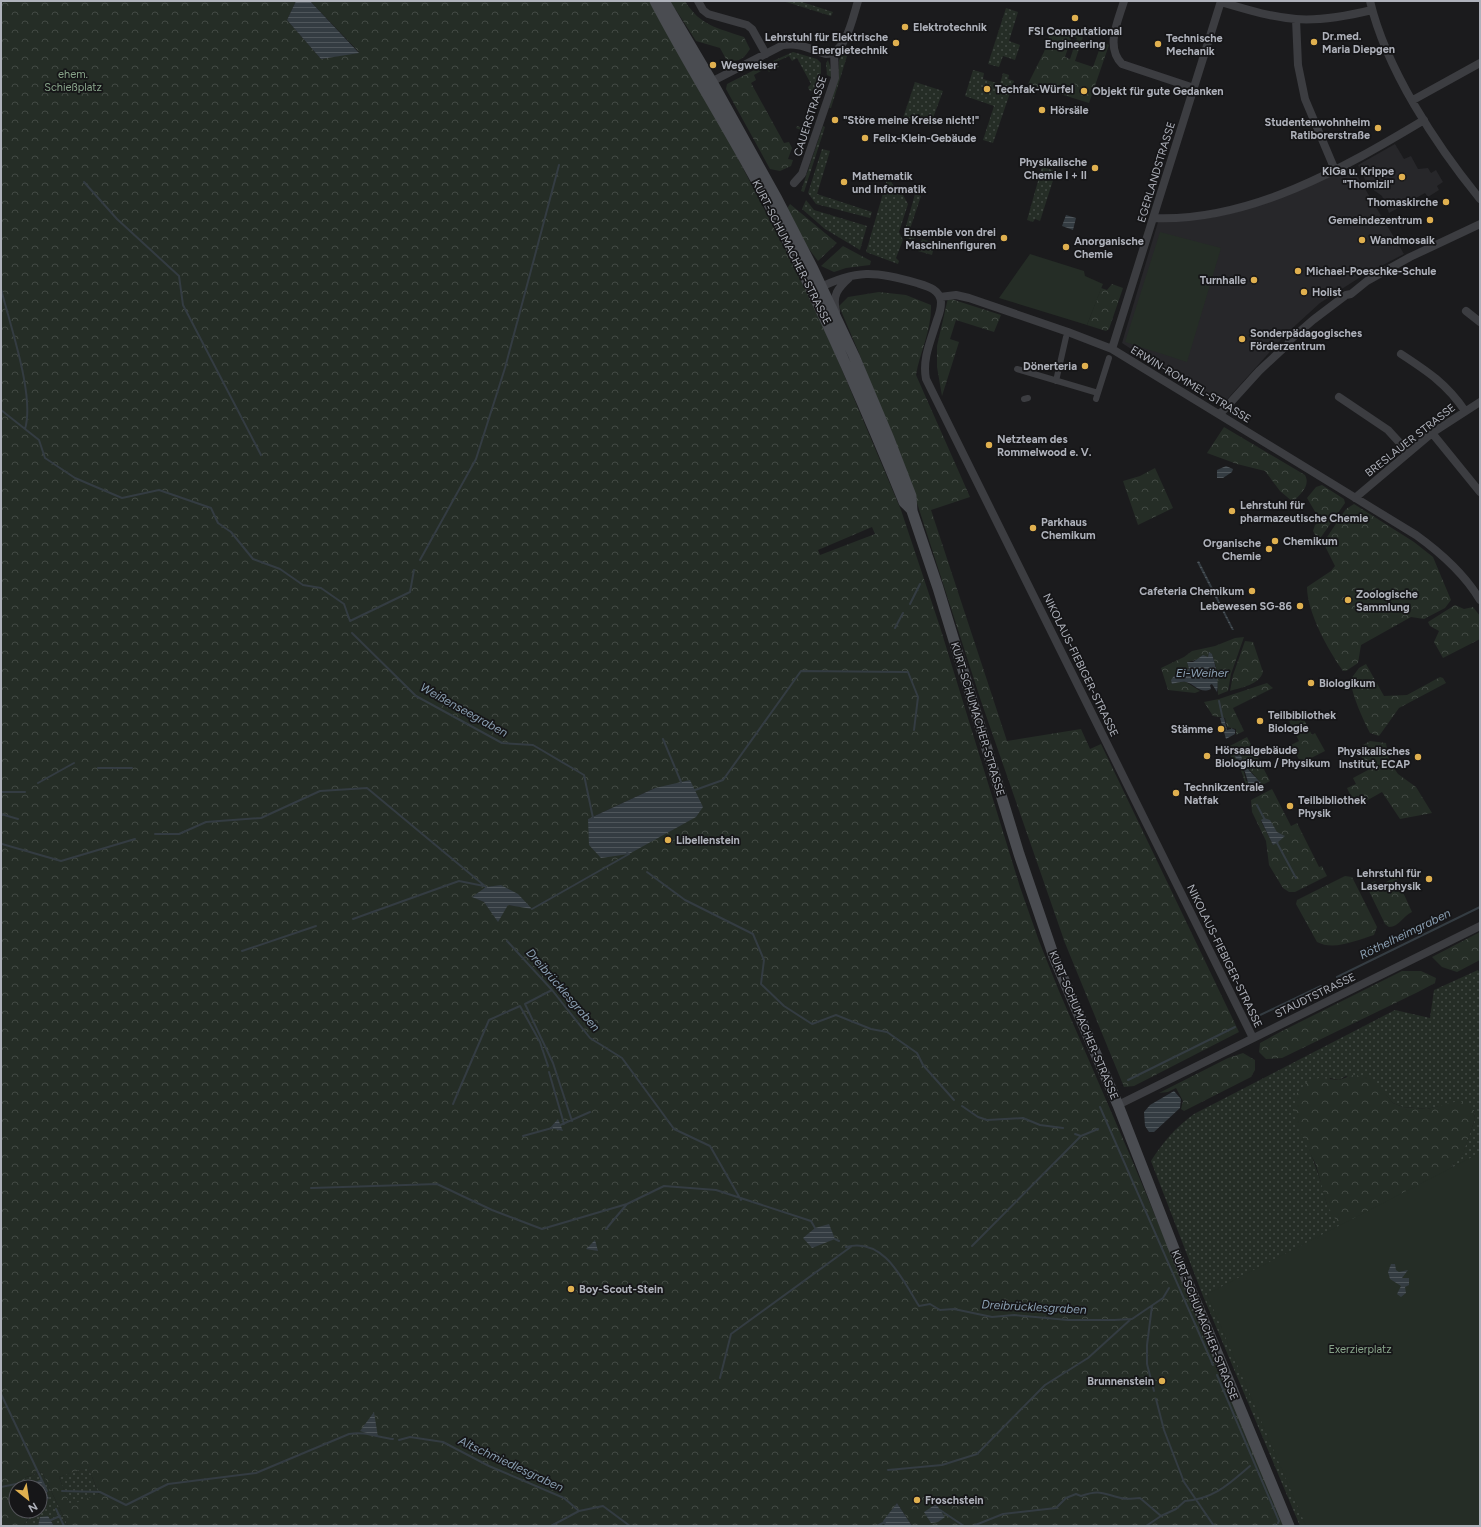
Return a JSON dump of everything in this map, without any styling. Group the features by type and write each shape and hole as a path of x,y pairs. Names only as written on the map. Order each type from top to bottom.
{"main road":[{"name":"KURT-SCHUMACHER-STRASSE","path":"655,1 708,84 777,199 817,289 904,502 912,511"},
{"name":"KURT-SCHUMACHER-STRASSE","path":"664,1 708,84"},
{"name":"KURT-SCHUMACHER-STRASSE","path":"817,289 838,321 889,439 911,496 912,511 938,588 1042,925 1069,994 1118,1105 1176,1254 1289,1526"}],"street":[{"path":"698,1 703,10 708,14 747,25 752,29 766,54"},
{"path":"708,84 783,45 792,44 826,54 834,52 842,46 858,1"},
{"path":"1124,1 1113,40 1116,58 1122,64 1194,88"},
{"path":"1370,1 1390,58 1424,120 1480,199"},
{"path":"1221,2 1262,14 1296,19 1339,17 1372,10"},
{"name":"EGERLANDSTRASSE","path":"1112,349 1221,2"},
{"path":"1296,19 1298,65 1305,99 1335,170"},
{"name":"CAUERSTRASSE","path":"794,183 802,174 835,78 834,52"},
{"path":"1413,100 1480,62"},
{"path":"1154,218 1185,218 1234,210 1290,190 1335,170 1424,120"},
{"path":"1220,414 1259,371 1288,344 1290,340 1328,308 1346,295 1352,294 1367,281 1390,268 1480,224"},
{"path":"817,289 851,276 873,273 894,276 928,286 934,289 940,297"},
{"path":"838,321 834,301 835,295 837,290 851,276"},
{"name":"ERWIN-ROMMEL-STRASSE","path":"940,297 956,296 969,298 1068,332 1112,349 1220,414 1430,545 1459,572 1472,587 1480,600"},
{"name":"NIKOLAUS-FIEBIGER-STRASSE","path":"940,297 940,310 924,367 926,379 1254,1038"},
{"path":"1466,311 1480,322"},
{"path":"1059,384 1066,337"},
{"path":"1401,354 1445,386 1454,395 1465,411"},
{"path":"1019,369 1044,380 1097,396 1109,361"},
{"path":"1339,397 1388,430 1408,452"},
{"name":"BRESLAUER STRASSE","path":"1355,498 1432,433 1480,402"},
{"path":"1432,433 1480,492"},
{"path":"1472,587 1480,582"},
{"name":"STAUDTSTRASSE","path":"1118,1105 1480,926"}],"shaded area":[{"name":"KiGa u. Krippe \"Thomizil\"","path":"1395,144 1404,159 1411,156 1418,169 1428,168 1431,173 1436,170 1443,182 1437,186 1439,190 1428,197 1425,193 1389,213 1382,196 1368,186 1358,165"},
{"name":"Michael-Poeschke-Schule","path":"1352,167 1404,254 1362,276 1320,303 1286,334 1222,405 1163,370 1122,343 1158,222 1209,218 1233,213 1288,195"}],"green space":[{"name":"ehem. Schießplatz","path":"1,1 296,1 287,20 321,59 359,52 310,1 650,1 732,147 805,288 831,344 901,510 940,627 1020,887 1039,941 1284,1526 912,1526 897,1503 884,1523 885,1526 68,1526 48,1484 48,1479 45,1479 42,1472 26,1477 25,1479 8,1479 8,1519 28,1519 23,1526 1,1526","holes":["872,527 875,534 820,555 818,550","655,788 703,807 588,819","473,897 532,908 508,905 493,914 484,902","88,1467 99,1494 70,1505 59,1477"]},
{"path":"667,1 685,1 703,21 744,37 750,49 740,60 734,61 726,59 720,48 696,41 676,10"},
{"path":"783,1 799,1 833,12 831,16"},
{"path":"1006,8 1018,12 1009,41 1020,45 1015,60 1003,56 999,67 988,64"},
{"path":"1052,27 1083,37 1075,61 1093,67 1102,42 1109,45 1089,103 1028,84 1044,52","holes":["1072,36 1077,38 1070,59 1065,57"]},
{"path":"844,51 848,53 831,108 829,108 838,78 839,60"},
{"path":"793,52 817,59 821,63 821,73 803,131 796,128 797,126 803,128 814,92 809,90 808,87 811,84 797,58 792,61 789,56 776,62 779,67 777,68 773,61"},
{"path":"828,60 831,69 831,77 827,75 826,63"},
{"path":"766,64 770,71 769,72 766,68 754,75 756,80 751,83 784,143 789,142 792,148 788,159 793,160 791,166 780,171 770,169 726,89 727,84"},
{"path":"973,70 984,73 983,79 1000,84 1003,73 1009,75 1008,79 1014,81 993,143 983,140 994,106 965,96"},
{"path":"915,82 943,91 930,126 903,118"},
{"path":"823,126 825,127 804,192 801,191"},
{"path":"822,149 830,151 817,194 872,212 870,218 816,204 808,193"},
{"path":"1042,167 1056,171 1040,221 1035,219 1033,222 1027,220"},
{"path":"888,176 897,192 903,195 908,204 899,232 903,240 896,258 899,261 898,264 866,252"},
{"path":"915,194 921,196 908,235 915,237 914,240 906,238 904,233"},
{"path":"806,200 814,210 867,226 860,250 825,229 802,209"},
{"path":"790,204 837,243 818,261 803,241 786,210"},
{"path":"1160,232 1221,248 1187,362 1125,342"},
{"path":"922,239 935,243 932,255 918,251"},
{"path":"843,246 871,261 870,265 846,268 834,272 821,266"},
{"path":"1030,254 1084,271 1085,276 1103,284 1087,325 999,298"},
{"path":"1112,284 1123,288 1109,329 1106,331 1087,325 1101,288 1107,290"},
{"path":"879,292 906,295 931,305 930,323 916,375 970,497 931,510 1007,741 1081,729 1090,749 1101,744 1239,1032 1134,1086 1124,1087 1065,943 981,701 918,506 859,353 839,306 848,297"},
{"path":"948,298 1001,315 994,332 956,320 950,339 959,342 942,396 937,367 937,346"},
{"path":"1224,427 1305,475 1307,483 1306,486 1293,502 1280,491 1265,471 1237,464 1207,453"},
{"path":"1155,468 1173,508 1138,525 1123,481 1140,476"},
{"path":"1322,485 1344,499 1345,503 1318,540 1313,531 1315,525 1324,519 1321,514 1317,515 1307,498 1316,487"},
{"path":"1354,504 1414,542 1433,557 1451,600 1445,608 1424,619 1411,617 1361,645 1358,663 1346,671 1343,671 1331,653 1314,619 1307,587 1331,571 1335,566 1325,546 1325,540 1346,509"},
{"path":"1455,605 1464,609 1473,607 1480,616 1480,639 1443,658 1434,642 1439,631 1430,626 1428,622"},
{"path":"1244,637 1231,674 1228,691 1218,695 1216,667 1212,654 1209,653 1208,657 1187,662 1189,669 1183,668 1180,682 1186,682 1200,691 1195,693 1168,690 1161,668 1184,657 1192,651 1215,646 1235,638"},
{"path":"1245,641 1253,642 1263,672 1254,683 1230,691 1233,675"},
{"path":"1366,664 1384,696 1407,695 1440,677 1443,678 1446,683 1399,708 1379,736 1370,733 1358,707 1350,680 1359,668"},
{"path":"1267,683 1273,688 1233,708 1244,731 1236,735 1236,729 1227,727 1225,718 1213,716 1204,702 1219,699"},
{"path":"1301,714 1312,735 1315,733 1325,751 1301,763 1291,745 1299,741 1289,721"},
{"path":"1247,737 1270,781 1247,793 1240,769 1224,749","holes":["1240,750 1242,761 1261,783 1246,781 1241,762"]},
{"path":"1370,741 1386,743 1389,761 1398,774 1416,787 1432,813 1400,819 1382,792 1366,801 1353,800 1347,788 1356,784 1353,778 1368,770 1360,754 1366,751 1363,745"},
{"path":"1272,789 1291,826 1297,823 1319,867 1322,866 1327,876 1295,892 1289,892 1283,888 1269,865 1266,841 1252,812 1251,800","holes":["1264,818 1277,832 1284,836 1273,845 1261,821"]},
{"path":"1345,876 1352,877 1377,927 1374,935 1338,945 1317,942 1296,904 1297,900"},
{"path":"1396,877 1412,912 1396,925 1389,927 1385,924 1367,887 1368,884 1375,881 1378,886"},
{"path":"1480,932 1480,960 1457,972 1442,967 1432,957"},
{"name":"Exerzierplatz","path":"1478,970 1480,974 1480,1526 1300,1526 1203,1296 1151,1161 1170,1135 1194,1114 1395,1010 1430,1018 1434,990","holes":["1346,1076 1386,1095 1393,1103 1403,1107 1427,1109 1440,1106 1474,1110 1475,1119 1461,1158 1453,1164 1443,1183 1327,1205 1322,1185 1310,1151 1330,1078 1339,1080"]},
{"path":"1402,971 1421,971 1436,978 1435,983 1282,1058 1266,1059 1259,1052 1260,1043"},
{"path":"1243,1053 1255,1060 1255,1070 1251,1077 1184,1111 1181,1109 1183,1101 1176,1088 1168,1092 1159,1093 1228,1058"},
{"path":"1353,1075 1367,1076 1378,1085 1393,1103 1403,1107 1427,1109 1458,1101 1466,1103 1474,1110 1475,1119 1461,1159 1453,1164 1443,1183 1341,1229 1327,1205 1316,1165 1299,1130 1294,1112 1297,1093 1306,1083 1319,1078 1339,1080"},
{"name":"Exerzierplatz","path":"1480,1153 1480,1526 1306,1526 1207,1294"},
{"path":"88,1466 99,1495 70,1506 59,1477"},
{"path":"42,1472 45,1479 25,1479 26,1477"},
{"path":"48,1484 68,1526 54,1526 48,1518"},
{"path":"28,1519 40,1519 38,1526 23,1526"}],"water":[{"path":"296,1 310,1 359,53 321,59 287,20"},
{"path":"1066,215 1076,218 1073,230 1062,226"},
{"path":"1226,466 1233,469 1232,472 1223,478 1217,478 1217,470"},
{"path":"1199,561 1234,630 1232,630 1197,562"},
{"name":"Ei-Weiher","path":"1209,652 1212,654 1216,668 1218,682 1217,692 1212,684 1210,685 1211,689 1201,690 1186,682 1172,684 1171,680 1174,676 1179,676 1179,669 1189,669 1187,662 1193,662 1203,655 1208,657"},
{"path":"1220,718 1224,718 1227,730 1231,728 1235,730 1235,734 1226,739"},
{"path":"1236,748 1240,750 1241,756 1248,768 1261,783 1250,789 1245,772 1232,752"},
{"path":"690,780 703,807 696,817 629,854 601,858 589,845 588,819 655,788"},
{"path":"1264,818 1270,820 1277,832 1285,836 1273,845 1261,820"},
{"path":"501,885 518,894 532,909 508,905 498,922 484,902 472,897 486,887"},
{"path":"1174,1091 1181,1099 1180,1108 1154,1132 1149,1132 1145,1126 1144,1112 1150,1105"},
{"path":"558,1119 563,1131 550,1128"},
{"path":"829,1224 835,1239 812,1248 803,1238 815,1228"},
{"path":"595,1240 598,1251 586,1249"},
{"path":"1391,1264 1395,1264 1396,1270 1399,1272 1408,1270 1402,1278 1409,1278 1409,1285 1405,1287 1406,1293 1401,1297 1397,1294 1401,1286 1390,1279 1388,1272"},
{"path":"374,1412 378,1437 360,1431"},
{"path":"897,1503 912,1526 885,1526 883,1521"},
{"path":"936,1504 945,1517 938,1522 931,1523 924,1512"},
{"path":"48,1516 54,1526 38,1526 40,1519 48,1519"}],"waterway":[{"path":"420,560 476,459 505,368 559,165"},
{"path":"84,182 117,219 179,276 183,305 261,455"},
{"path":"1,289 24,380 27,398 25,429"},
{"name":"Weißenseegraben","path":"1,410 39,440 45,458 75,478 122,498 159,490 211,508 218,523 231,532 253,559 280,569 303,585 321,588 344,604 350,621 410,592 414,570"},
{"path":"910,604 920,584"},
{"path":"895,628 903,613"},
{"name":"Weißenseegraben","path":"352,633 416,696 502,743 533,745 584,775 593,818"},
{"path":"695,790 723,780 801,671 908,672 918,697 914,730"},
{"path":"1219,701 1223,720"},
{"path":"663,739 681,782"},
{"path":"38,783 74,763"},
{"path":"98,768 132,768"},
{"name":"Dreibrücklesgraben","path":"155,834 179,834 206,822 261,818 320,791 367,788 486,887"},
{"path":"2,792 25,792"},
{"path":"1257,805 1265,820"},
{"path":"1,814 18,819"},
{"name":"Dreibrücklesgraben","path":"2,844 61,861 135,839"},
{"path":"1276,841 1296,878"},
{"path":"532,909 629,854 627,853"},
{"name":"Weißenseegraben","path":"647,872 685,900 753,934 764,960 761,984 784,1006 812,1024 836,1015 871,1029 887,1032 917,1053 923,1065 954,1100"},
{"path":"353,919 459,881 484,886"},
{"name":"Röthelheimgraben","path":"1337,977 1480,907"},
{"path":"242,951 316,926"},
{"name":"Dreibrücklesgraben","path":"507,941 552,990 590,1038 622,1058 674,1129 710,1146 741,1200"},
{"name":"Röthelheimgraben","path":"1254,1018 1321,986"},
{"path":"552,990 525,1004 553,1063 572,1121"},
{"path":"453,1104 489,1020 520,1006 540,1042 548,1066"},
{"name":"Röthelheimgraben","path":"1128,1080 1235,1027"},
{"path":"549,1072 564,1124"},
{"name":"Weißenseegraben","path":"962,1106 978,1117 987,1120 1023,1118 1040,1125 1063,1128"},
{"path":"1100,1107 1213,1365"},
{"path":"558,1126 590,1112"},
{"path":"523,1136 552,1128"},
{"path":"972,1246 1081,1136 1098,1129"},
{"name":"Weißenseegraben","path":"1075,1134 1081,1136"},
{"path":"311,1188 437,1184 492,1210 542,1229 627,1204"},
{"path":"606,1229 627,1204 664,1186 716,1190 811,1221 815,1228"},
{"name":"Dreibrücklesgraben","path":"835,1239 839,1241"},
{"path":"720,1378 731,1334 852,1246"},
{"name":"Dreibrücklesgraben","path":"846,1247 859,1246 871,1248 881,1254 898,1273 919,1306 930,1304 940,1310 954,1309 992,1317 1014,1315 1068,1320 1132,1319 1163,1298 1169,1288"},
{"path":"1152,1306 1147,1345 1147,1364 1154,1391"},
{"path":"888,1470 942,1465 977,1454 1045,1385 1088,1358 1131,1319"},
{"path":"1217,1375 1279,1521 1278,1523"},
{"path":"1,1394 41,1479"},
{"path":"1156,1399 1164,1430 1184,1482 1214,1526"},
{"name":"Altschmiedlesgraben","path":"62,1491 100,1492 126,1505 168,1484 256,1473 349,1434 365,1434 393,1439"},
{"name":"Altschmiedlesgraben","path":"399,1440 410,1437 443,1442 489,1466 564,1498 579,1511 603,1506 630,1526"},
{"name":"Altschmiedlesgraben","path":"973,1526 1003,1514 1056,1508 1066,1498 1076,1494 1081,1496 1093,1493 1106,1494 1123,1499 1140,1498 1161,1516 1176,1509 1185,1501 1195,1500 1213,1494 1235,1479 1250,1466"},
{"name":"Altschmiedlesgraben","path":"1,1487 8,1486"},
{"path":"56,1509 64,1526"},
{"name":"Altschmiedlesgraben","path":"940,1510 964,1526"},
{"path":"551,1526 579,1511"},
{"path":"51,1520 60,1516"},
{"path":"1146,1526 1161,1516"},
{"name":"Altschmiedlesgraben","path":"877,1526 885,1522"}],"place":[{"name":"FSI Computational Engineering","path":"1075,18"},
{"name":"Elektrotechnik","path":"905,27"},
{"name":"Dr.med. Maria Diepgen","path":"1314,42"},
{"name":"Lehrstuhl für Elektrische Energietechnik","path":"896,43"},
{"name":"Technische Mechanik","path":"1158,44"},
{"name":"Wegweiser","path":"713,65"},
{"name":"Techfak-Würfel","path":"987,89"},
{"name":"Objekt für gute Gedanken","path":"1084,91"},
{"name":"Hörsäle","path":"1042,110"},
{"name":"\"Störe meine Kreise nicht!\"","path":"835,120"},
{"name":"Studentenwohnheim Ratiborerstraße","path":"1378,128"},
{"name":"Felix-Klein-Gebäude","path":"865,138"},
{"name":"Physikalische Chemie I + II","path":"1095,168"},
{"name":"KiGa u. Krippe \"Thomizil\"","path":"1402,177"},
{"name":"Mathematik und Informatik","path":"844,182"},
{"name":"Thomaskirche","path":"1446,202"},
{"name":"Gemeindezentrum","path":"1430,220"},
{"name":"Ensemble von drei Maschinenfiguren","path":"1004,238"},
{"name":"Wandmosaik","path":"1362,240"},
{"name":"Anorganische Chemie","path":"1066,247"},
{"name":"Michael-Poeschke-Schule","path":"1298,271"},
{"name":"Turnhalle","path":"1254,280"},
{"name":"Holist","path":"1304,292"},
{"name":"Sonderpädagogisches Förderzentrum","path":"1242,339"},
{"name":"Dönerteria","path":"1085,366"},
{"name":"Netzteam des Rommelwood e. V.","path":"989,445"},
{"name":"Lehrstuhl für pharmazeutische Chemie","path":"1232,511"},
{"name":"Parkhaus Chemikum","path":"1033,528"},
{"name":"Chemikum","path":"1275,541"},
{"name":"Organische Chemie","path":"1269,549"},
{"name":"Cafeteria Chemikum","path":"1252,591"},
{"name":"Zoologische Sammlung","path":"1348,600"},
{"name":"Lebewesen SG-86","path":"1300,606"},
{"name":"Biologikum","path":"1311,683"},
{"name":"Teilbibliothek Biologie","path":"1260,721"},
{"name":"Stämme","path":"1221,729"},
{"name":"Hörsaalgebäude Biologikum / Physikum","path":"1207,756"},
{"name":"Physikalisches Institut, ECAP","path":"1418,757"},
{"name":"Technikzentrale Natfak","path":"1176,793"},
{"name":"Teilbibliothek Physik","path":"1290,806"},
{"name":"Libellenstein","path":"668,840"},
{"name":"Lehrstuhl für Laserphysik","path":"1429,879"},
{"name":"Boy-Scout-Stein","path":"571,1289"},
{"name":"Brunnenstein","path":"1162,1381"},
{"name":"Froschstein","path":"917,1500"}]}
